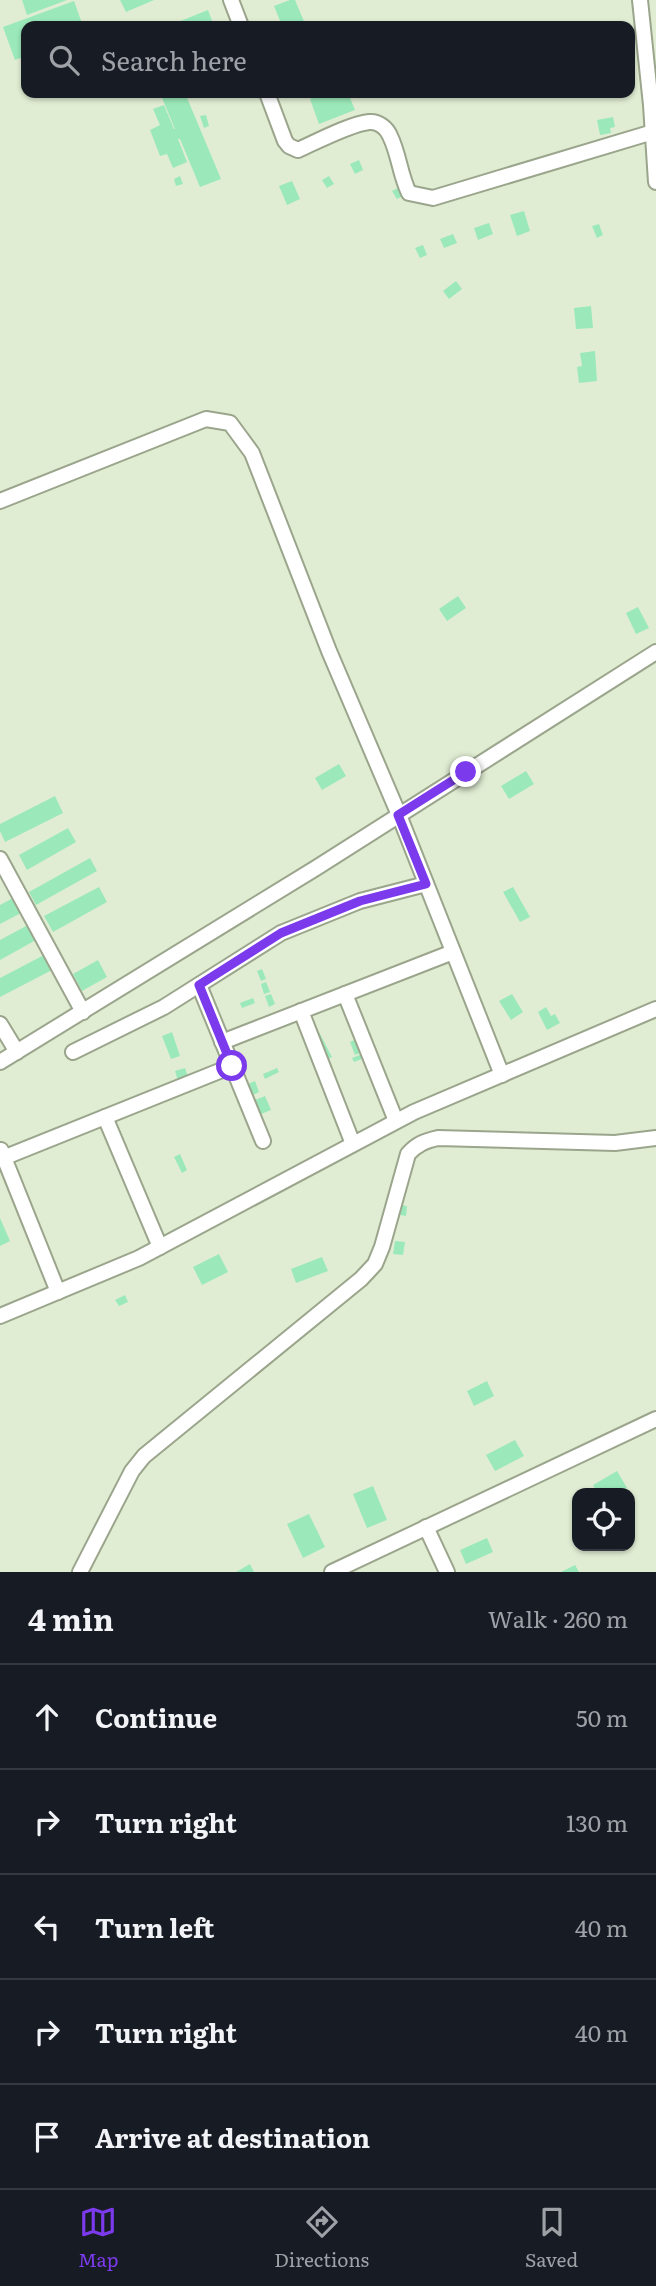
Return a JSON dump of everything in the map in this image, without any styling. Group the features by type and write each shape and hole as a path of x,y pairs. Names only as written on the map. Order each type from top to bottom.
{"street":[{"path":"230,0 239,21"},
{"path":"640,0 656,182"},
{"path":"269,98 285,141 289,146 298,149 371,121 382,125 390,135 409,193 433,198 653,132"},
{"path":"0,501 205,419 230,423 253,453 328,651 398,815 502,1075"},
{"path":"0,1062 656,652"},
{"path":"0,859 83,1012"},
{"path":"73,1052 164,1006 281,933 360,901 426,884"},
{"path":"222,1042 453,951"},
{"path":"199,985 263,1141"},
{"path":"345,994 396,1121"},
{"path":"0,1316 139,1258 396,1121 656,1009"},
{"path":"301,1011 353,1144"},
{"path":"0,1024 17,1052"},
{"path":"58,1292 2,1154 105,1117 232,1066"},
{"path":"105,1117 160,1247"},
{"path":"80,1572 132,1471 144,1456 361,1279 375,1264 408,1154 415,1146 438,1138 615,1143 656,1138"},
{"path":"332,1572 656,1419"},
{"path":"426,1527 447,1572"}],"building":[{"path":"22,0 67,0 27,15"},
{"path":"120,0 154,0 126,12"},
{"path":"295,0 304,21 280,21 274,6"},
{"path":"74,1 81,21 21,21 21,58 15,60 3,27"},
{"path":"208,10 212,21 180,21"},
{"path":"162,98 187,98 221,179 200,187 180,139 187,162 173,168 167,154 160,156 150,130 160,125 153,109 164,105 175,129"},
{"path":"350,98 355,110 319,124 310,99"},
{"path":"206,115 209,126 204,128 200,116"},
{"path":"613,117 615,127 610,128 611,133 600,135 597,120"},
{"path":"359,160 363,170 355,174 350,164"},
{"path":"180,176 183,184 176,186 174,179"},
{"path":"329,176 334,184 327,188 322,180"},
{"path":"292,181 300,199 287,205 279,186"},
{"path":"398,188 403,196 397,199 392,191"},
{"path":"524,211 530,231 517,236 510,215"},
{"path":"489,223 493,234 478,240 474,228"},
{"path":"599,224 603,235 597,238 592,226"},
{"path":"453,234 457,243 444,248 440,239"},
{"path":"423,245 427,255 420,258 415,248"},
{"path":"456,281 462,289 449,299 443,291"},
{"path":"591,306 593,328 576,329 574,308"},
{"path":"595,351 597,381 579,383 577,367 582,366 580,353"},
{"path":"458,596 466,608 447,621 439,609"},
{"path":"638,607 649,628 636,634 626,613"},
{"path":"339,764 346,776 322,790 315,778"},
{"path":"526,771 534,784 509,799 501,786"},
{"path":"55,796 63,813 5,842 0,824"},
{"path":"68,828 76,842 27,870 19,855"},
{"path":"90,858 97,871 36,905 29,892"},
{"path":"99,887 107,902 53,932 44,916"},
{"path":"513,887 530,917 520,922 503,892"},
{"path":"13,898 21,913 0,924 0,905"},
{"path":"28,925 36,940 0,960 0,940"},
{"path":"44,955 52,970 0,997 0,978"},
{"path":"98,960 107,977 82,991 73,974"},
{"path":"262,969 266,979 261,981 257,971"},
{"path":"266,982 270,992 264,994 261,984"},
{"path":"271,994 275,1004 269,1007 265,996"},
{"path":"512,994 523,1012 511,1020 499,1001"},
{"path":"253,998 255,1003 242,1008 240,1003"},
{"path":"546,1007 551,1016 555,1014 560,1023 547,1030 538,1012"},
{"path":"172,1032 180,1056 171,1059 162,1036"},
{"path":"319,1032 332,1057 326,1060 314,1035"},
{"path":"359,1038 365,1051 355,1055 350,1042"},
{"path":"365,1053 367,1057 354,1062 352,1058"},
{"path":"185,1068 188,1077 178,1081 175,1071"},
{"path":"277,1068 279,1072 265,1079 263,1074"},
{"path":"255,1081 259,1092 253,1095 248,1084"},
{"path":"265,1096 271,1110 261,1114 255,1100"},
{"path":"180,1154 187,1170 182,1173 174,1157"},
{"path":"401,1205 407,1206 406,1216 400,1215"},
{"path":"0,1218 10,1241 0,1246"},
{"path":"395,1241 405,1242 403,1255 393,1254"},
{"path":"219,1254 228,1272 202,1285 193,1267"},
{"path":"322,1257 328,1271 296,1283 291,1269"},
{"path":"125,1295 128,1302 119,1306 115,1300"},
{"path":"487,1381 494,1396 474,1406 467,1391"},
{"path":"515,1440 524,1456 495,1471 486,1455"},
{"path":"617,1471 627,1488 594,1488 593,1485"},
{"path":"373,1486 387,1520 367,1528 353,1494"},
{"path":"309,1514 325,1547 303,1558 287,1524"},
{"path":"487,1538 493,1552 466,1564 460,1550"},
{"path":"250,1564 254,1572 236,1572"},
{"path":"575,1565 579,1572 561,1572"}],"route":[{"path":"232,1066 199,985 281,933 360,901 426,884 398,815 466,772"}]}
